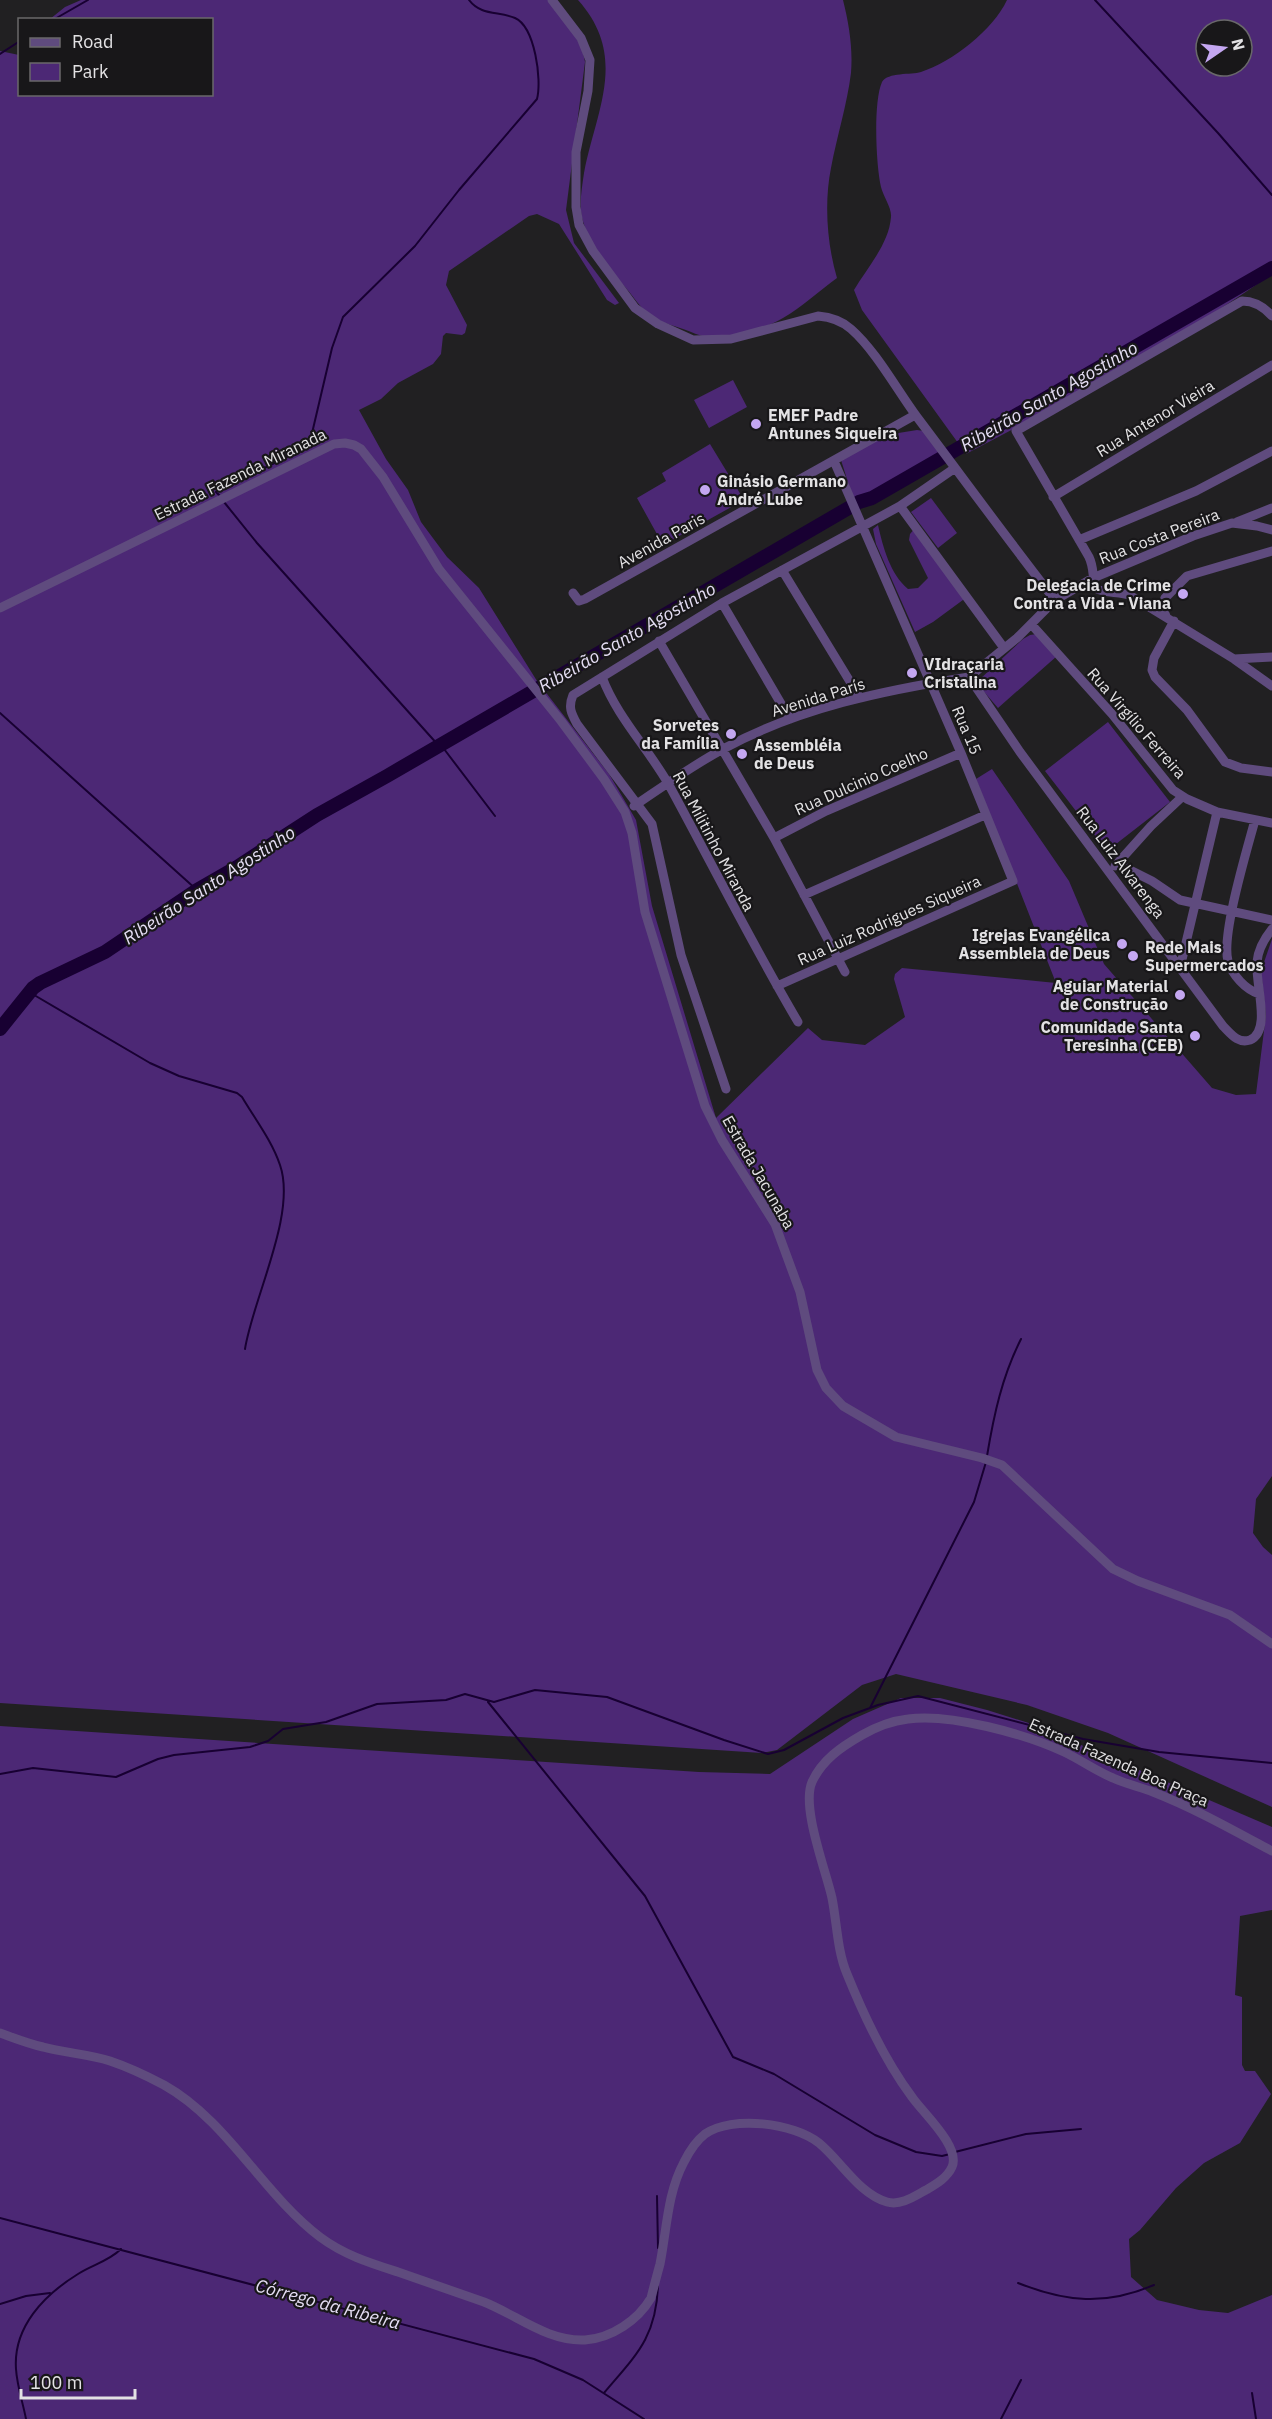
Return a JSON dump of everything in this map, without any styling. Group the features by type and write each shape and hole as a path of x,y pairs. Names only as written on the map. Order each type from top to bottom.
{"street":[{"path":"552,0 581,38 590,60 588,91 576,152 576,207 579,225 593,252 635,308 658,324 693,340 731,339 808,318 829,317 853,330 1055,600"},
{"path":"1272,316 1264,307 1251,301 1242,301 1016,431 1093,566 1096,587 1100,590 1122,592 1234,659 1272,686"},
{"name":"Rua Antenor Vieira","path":"1053,497 1272,364"},
{"name":"Avenida Paris","path":"573,593 579,601 585,599 915,415"},
{"name":"Estrada Fazenda Miranada","path":"0,608 334,444 345,442 362,449 383,477 439,569 543,700"},
{"path":"1079,540 1196,491 1272,451"},
{"name":"Rua 15","path":"834,460 961,753 1013,881"},
{"path":"726,1089 679,946 652,824 577,724 570,711 570,702 573,695 722,603 900,506 953,465"},
{"path":"900,506 1004,648"},
{"path":"1232,524 1272,508"},
{"name":"Rua Costa Pereira","path":"1093,578 1193,536 1232,524 1257,526 1272,531"},
{"path":"1170,619 1162,607 1165,598 1187,576 1272,551"},
{"path":"782,570 860,698"},
{"path":"969,677 1031,624 1055,600 1093,578"},
{"path":"722,603 790,719"},
{"path":"1170,619 1152,664 1153,675 1187,710 1226,762 1240,768 1272,772"},
{"name":"Rua Virgílio Ferreira","path":"1031,624 1112,714 1166,782 1182,797 1217,812 1272,823"},
{"path":"659,641 774,838 845,972"},
{"path":"1234,659 1246,656 1272,657"},
{"name":"Rua Militinho Miranda","path":"602,677 611,698 668,783 747,934 798,1022"},
{"name":"Avenida París","path":"625,812 723,749 790,719 860,698 969,677"},
{"name":"Rua Luiz Alvarenga","path":"969,677 1020,752 1180,968 1223,1026 1238,1040 1251,1040 1261,1032 1263,1015 1257,977 1258,956 1262,942 1272,929"},
{"name":"Estrada Jacunaba","path":"543,700 604,778 625,812 632,833 645,912 705,1106 722,1140 765,1206 780,1234 800,1292 817,1370 826,1388 843,1406 896,1437 1002,1465 1113,1569 1130,1578 1230,1615 1272,1644"},
{"name":"Rua Dulcinio Coelho","path":"774,838 817,815 961,753"},
{"path":"1109,872 1150,826 1182,797"},
{"path":"1180,968 1217,812"},
{"path":"804,895 985,815"},
{"path":"1255,820 1232,912 1227,953 1229,964 1243,985 1259,994"},
{"path":"1118,864 1152,881 1172,896 1196,904 1272,920"},
{"name":"Rua Luiz Rodrigues Siqueira","path":"777,986 1013,881"},
{"name":"Estrada Fazenda Boa Praça","path":"0,2033 42,2047 109,2061 165,2086 196,2108 304,2223 336,2248 355,2258 486,2303 553,2335 573,2340 598,2338 632,2321 643,2311 651,2298 674,2186 683,2164 705,2134 747,2123 772,2125 799,2132 818,2142 862,2187 891,2203 910,2199 934,2186 944,2178 954,2164 954,2157 949,2146 911,2097 886,2055 846,1971 840,1953 832,1898 809,1802 813,1780 825,1761 845,1744 888,1723 919,1718 932,1718 1005,1731 1040,1742 1114,1778 1153,1792 1235,1830 1272,1851"}],"green space":[{"path":"81,0 548,0 576,37 585,62 566,210 574,243 619,303 615,305 607,300 559,224 537,214 529,216 449,271 446,285 467,325 465,333 462,335 446,333 443,336 441,354 433,364 398,383 381,399 359,410 386,459 408,490 421,522 447,557 479,588 537,681 609,774 636,820 652,906 716,1118 808,1028 822,1040 865,1045 905,1017 894,979 895,974 902,968 1056,983 976,779 992,769 1069,881 1104,964 1212,1088 1236,1095 1256,1094 1266,1015 1261,971 1272,939 1272,1476 1256,1499 1253,1533 1272,1555 1272,1807 1108,1733 1027,1705 896,1674 862,1685 777,1750 762,1753 0,1703 0,51 18,55 18,96 213,96 213,18 51,18 65,7"},
{"path":"578,0 843,0 850,36 851,73 831,168 827,209 831,251 837,278 797,309 777,321 733,337 718,339 706,337 664,323 643,309 600,255 589,237 582,218 584,173 601,106 605,84 605,63 602,42 593,21"},
{"path":"1007,0 1272,0 1272,274 1198,323 1122,369 966,454 862,310 854,290 882,246 891,217 881,187 877,150 877,104 882,82 894,75 921,72 946,61 970,44 992,22"},
{"path":"733,380 747,407 709,428 694,400"},
{"path":"924,431 943,457 872,498 857,504 841,460 886,435"},
{"name":"Ginásio Germano André Lube","path":"710,444 744,500 663,545 637,498 666,481 662,473"},
{"path":"931,498 957,533 938,548 911,512"},
{"path":"878,525 892,568 908,589 918,588 928,578 909,540 910,534 916,527 967,597 915,632 876,544 873,529"},
{"path":"1037,634 1057,656 998,708 980,687 979,680 1023,639"},
{"path":"1108,722 1170,802 1107,851 1045,771"},
{"path":"901,1698 940,1698 1057,1732 1067,1739 1272,1827 1272,1910 1240,1916 1235,1995 1242,1997 1242,2065 1245,2071 1255,2071 1271,2094 1240,2143 1204,2163 1176,2188 1140,2230 1129,2239 1131,2277 1157,2300 1199,2310 1228,2313 1272,2295 1272,2419 0,2419 0,1726 699,1772 770,1774 853,1719"}],"waterway":[{"path":"56,18 88,0"},
{"path":"221,497 216,492 309,446 332,348 343,317 415,246 459,190 537,99 538,67 532,43 522,23 509,16 479,9 469,0"},
{"path":"1095,0 1272,195"},
{"path":"0,54 18,42"},
{"name":"Ribeirão Santo Agostinho","path":"0,1029 33,988 40,983 105,952 197,890 317,815 859,502 872,498 1272,268"},
{"path":"224,502 257,543 439,746"},
{"path":"0,713 197,890"},
{"path":"441,745 495,816"},
{"path":"29,992 150,1063 179,1076 237,1093 263,1130 280,1165 284,1185 283,1207 279,1231 249,1328 245,1349"},
{"path":"987,1456 1000,1396 1021,1339"},
{"path":"870,1708 974,1502 986,1462"},
{"path":"0,1774 33,1768 116,1777 158,1759 174,1755 250,1747 268,1741 283,1729 326,1722 377,1704 446,1700 465,1694 494,1702 535,1690 607,1697 768,1754 784,1750 843,1718 878,1705 918,1696 1083,1739 1159,1752 1272,1763"},
{"path":"488,1702 645,1896 733,2057 774,2074 875,2135 916,2152 942,2156 950,2154"},
{"path":"955,2152 1026,2134 1081,2129"},
{"path":"657,2196 658,2248"},
{"name":"Córrego da Ribeira","path":"0,2218 534,2359 583,2380 644,2419"},
{"path":"26,2419 16,2369 16,2354 25,2326 43,2302 65,2282 111,2257 121,2249"},
{"path":"1018,2283 1069,2298 1086,2299 1119,2296 1154,2285"},
{"path":"604,2393 642,2345 653,2319 658,2286"},
{"path":"0,2304 26,2296 50,2293"},
{"path":"1001,2419 1021,2380"},
{"path":"1252,2393 1256,2419"}],"place":[{"name":"EMEF Padre Antunes Siqueira","path":"756,424"},
{"name":"Ginásio Germano André Lube","path":"705,490"},
{"name":"Delegacia de Crime Contra a Vida - Viana","path":"1183,594"},
{"name":"VIdraçaria Cristalina","path":"912,673"},
{"name":"Sorvetes da Família","path":"731,734"},
{"name":"Assembléia de Deus","path":"742,754"},
{"name":"Igrejas Evangélica Assembleia de Deus","path":"1122,944"},
{"name":"Rede Mais Supermercados","path":"1133,956"},
{"name":"Aguiar Material de Construção","path":"1180,995"},
{"name":"Comunidade Santa Teresinha (CEB)","path":"1195,1036"}]}
